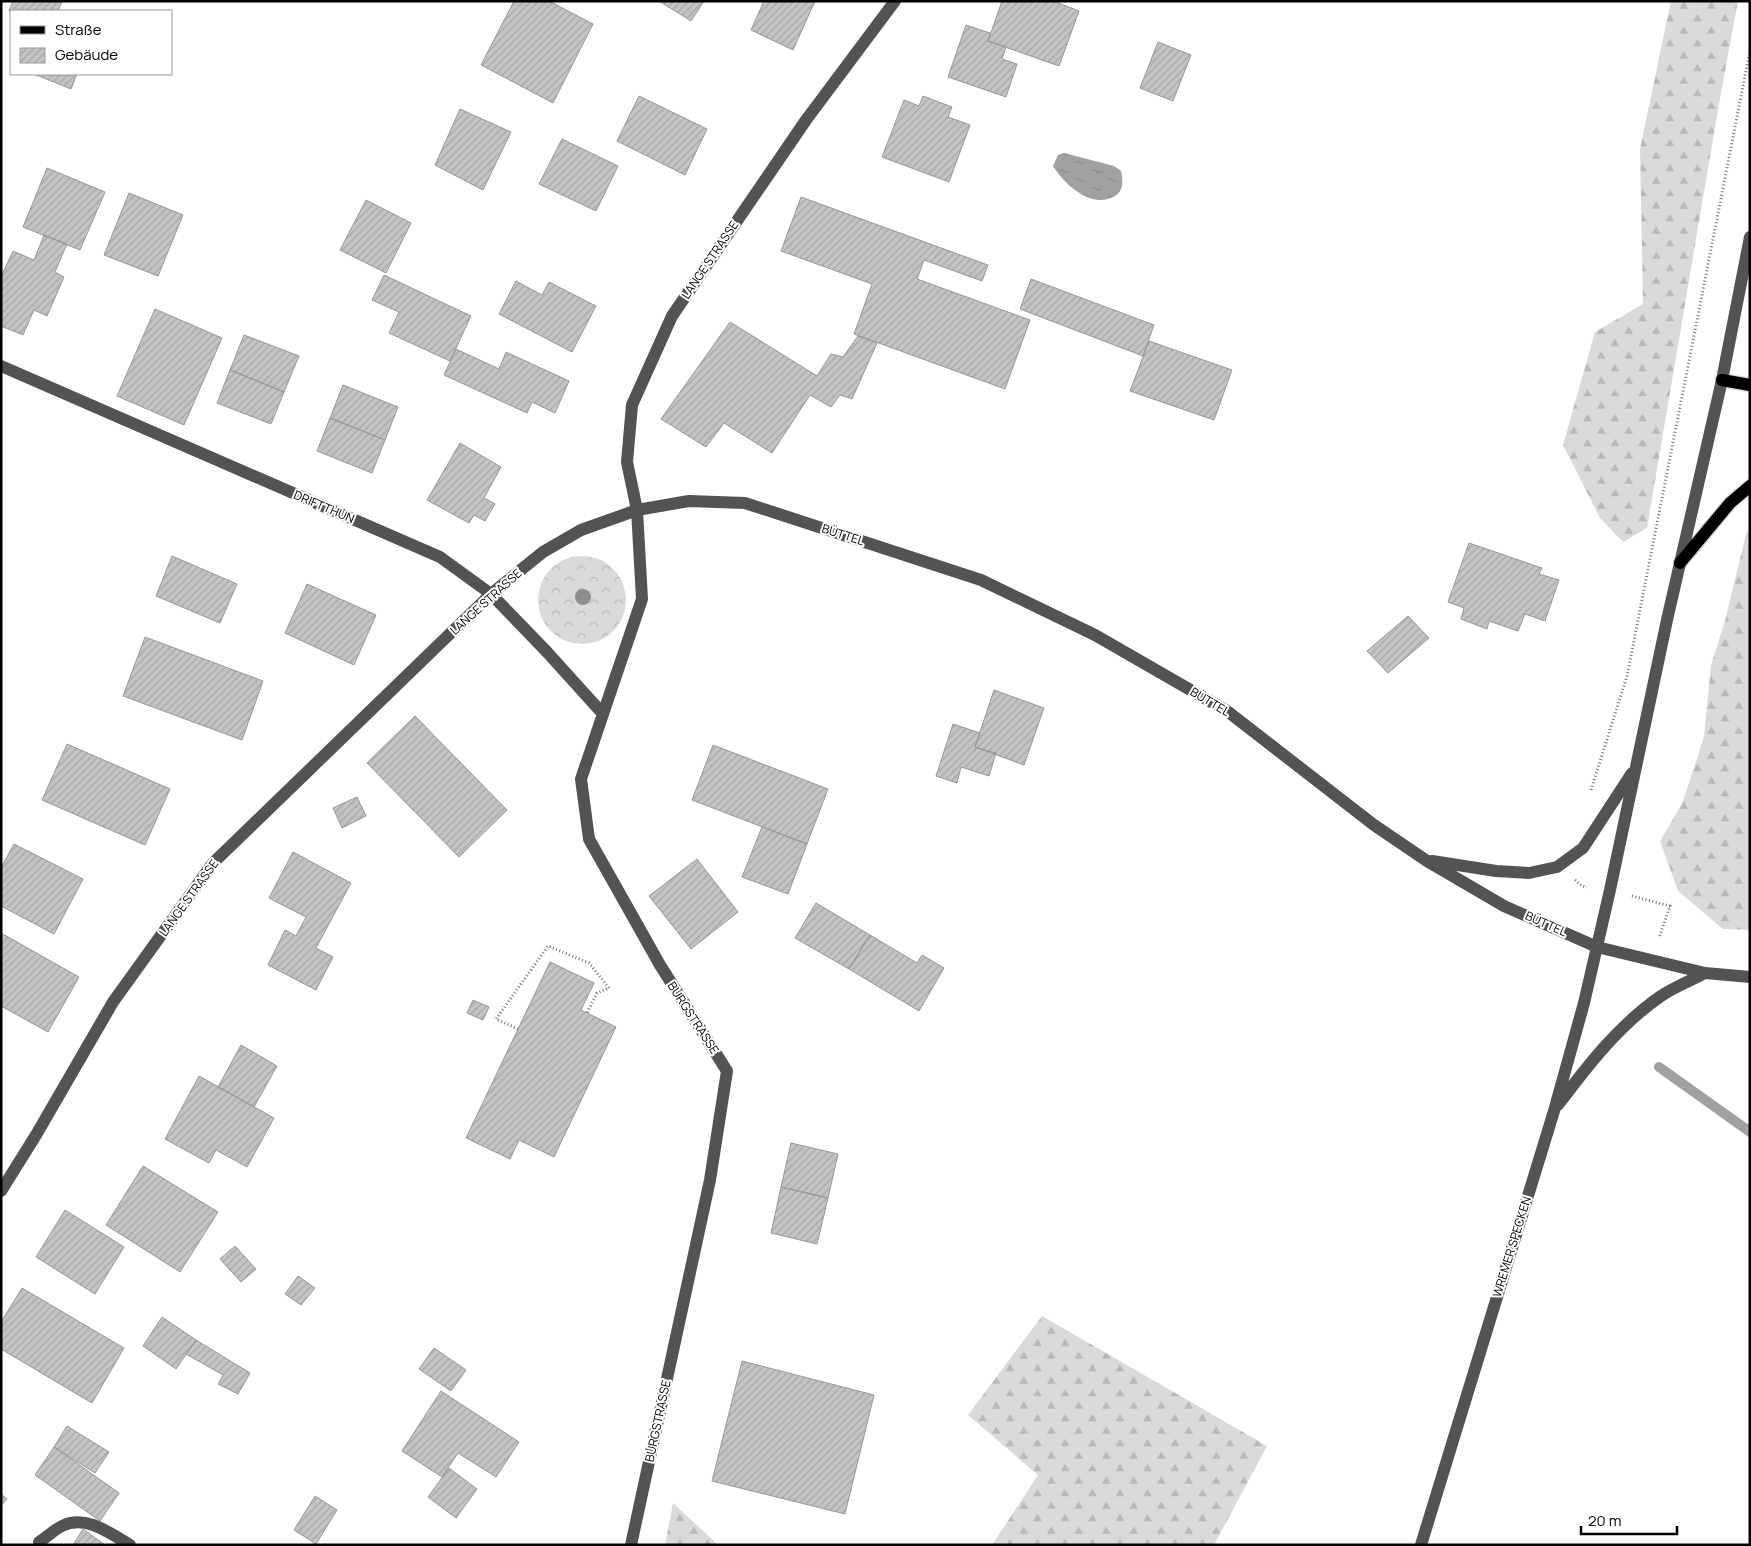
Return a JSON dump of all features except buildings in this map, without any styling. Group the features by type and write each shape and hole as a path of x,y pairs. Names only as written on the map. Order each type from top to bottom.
{"main road":[{"path":"1722,380 1750,385"},
{"path":"1680,563 1730,503 1750,486"}],"street":[{"name":"LANGE STRASSE","path":"1,1191 41,1127 113,1002 213,863 491,594 544,552 581,530 637,510 627,462 632,404 672,316 806,120 895,1"},
{"name":"WREMER SPECKEN","path":"1421,1545 1554,1111 1584,1003 1722,380 1750,237"},
{"name":"DRIFTTHUN","path":"1,366 440,557 491,594 603,714"},
{"name":"BÜTTEL","path":"637,510 689,501 745,503 981,580 1095,635 1227,711 1374,824 1427,861 1504,906 1597,947 1705,973 1750,976"},
{"name":"BURGSTRASSE","path":"632,1545 710,1180 727,1071 660,965 589,839 581,779 642,599 637,510"},
{"path":"1427,861 1496,871 1529,873 1557,867 1583,848 1636,767"},
{"path":"1554,1111 1594,1057 1634,1017 1662,995 1705,973"},
{"path":"40,1542 63,1526 79,1521 108,1531 130,1545"}],"path":[{"path":"1590,794 1627,676 1750,51"},
{"path":"518,1028 496,1019 548,946 589,964 609,988 597,993 587,1013"}],"green space":[{"path":"1671,1 1738,1 1647,528 1623,542 1600,518 1563,445 1595,332 1643,304 1640,149"},
{"path":"1750,529 1750,930 1723,929 1678,891 1660,841 1682,804 1704,737 1711,665 1725,621 1746,534"},
{"path":"582,556 599,560 613,569 622,583 626,600 622,617 613,631 599,640 582,644 565,640 551,631 542,617 538,600 542,583 551,569 565,560"},
{"path":"1042,1316 1267,1446 1214,1545 992,1545 1038,1475 968,1415"},
{"path":"673,1503 718,1545 665,1545"}],"water":[{"path":"1064,153 1114,166 1121,171 1122,182 1118,194 1106,200 1097,200 1088,198 1072,188 1053,166 1058,155"}],"waterway":[{"path":"1659,1067 1750,1132"}]}
